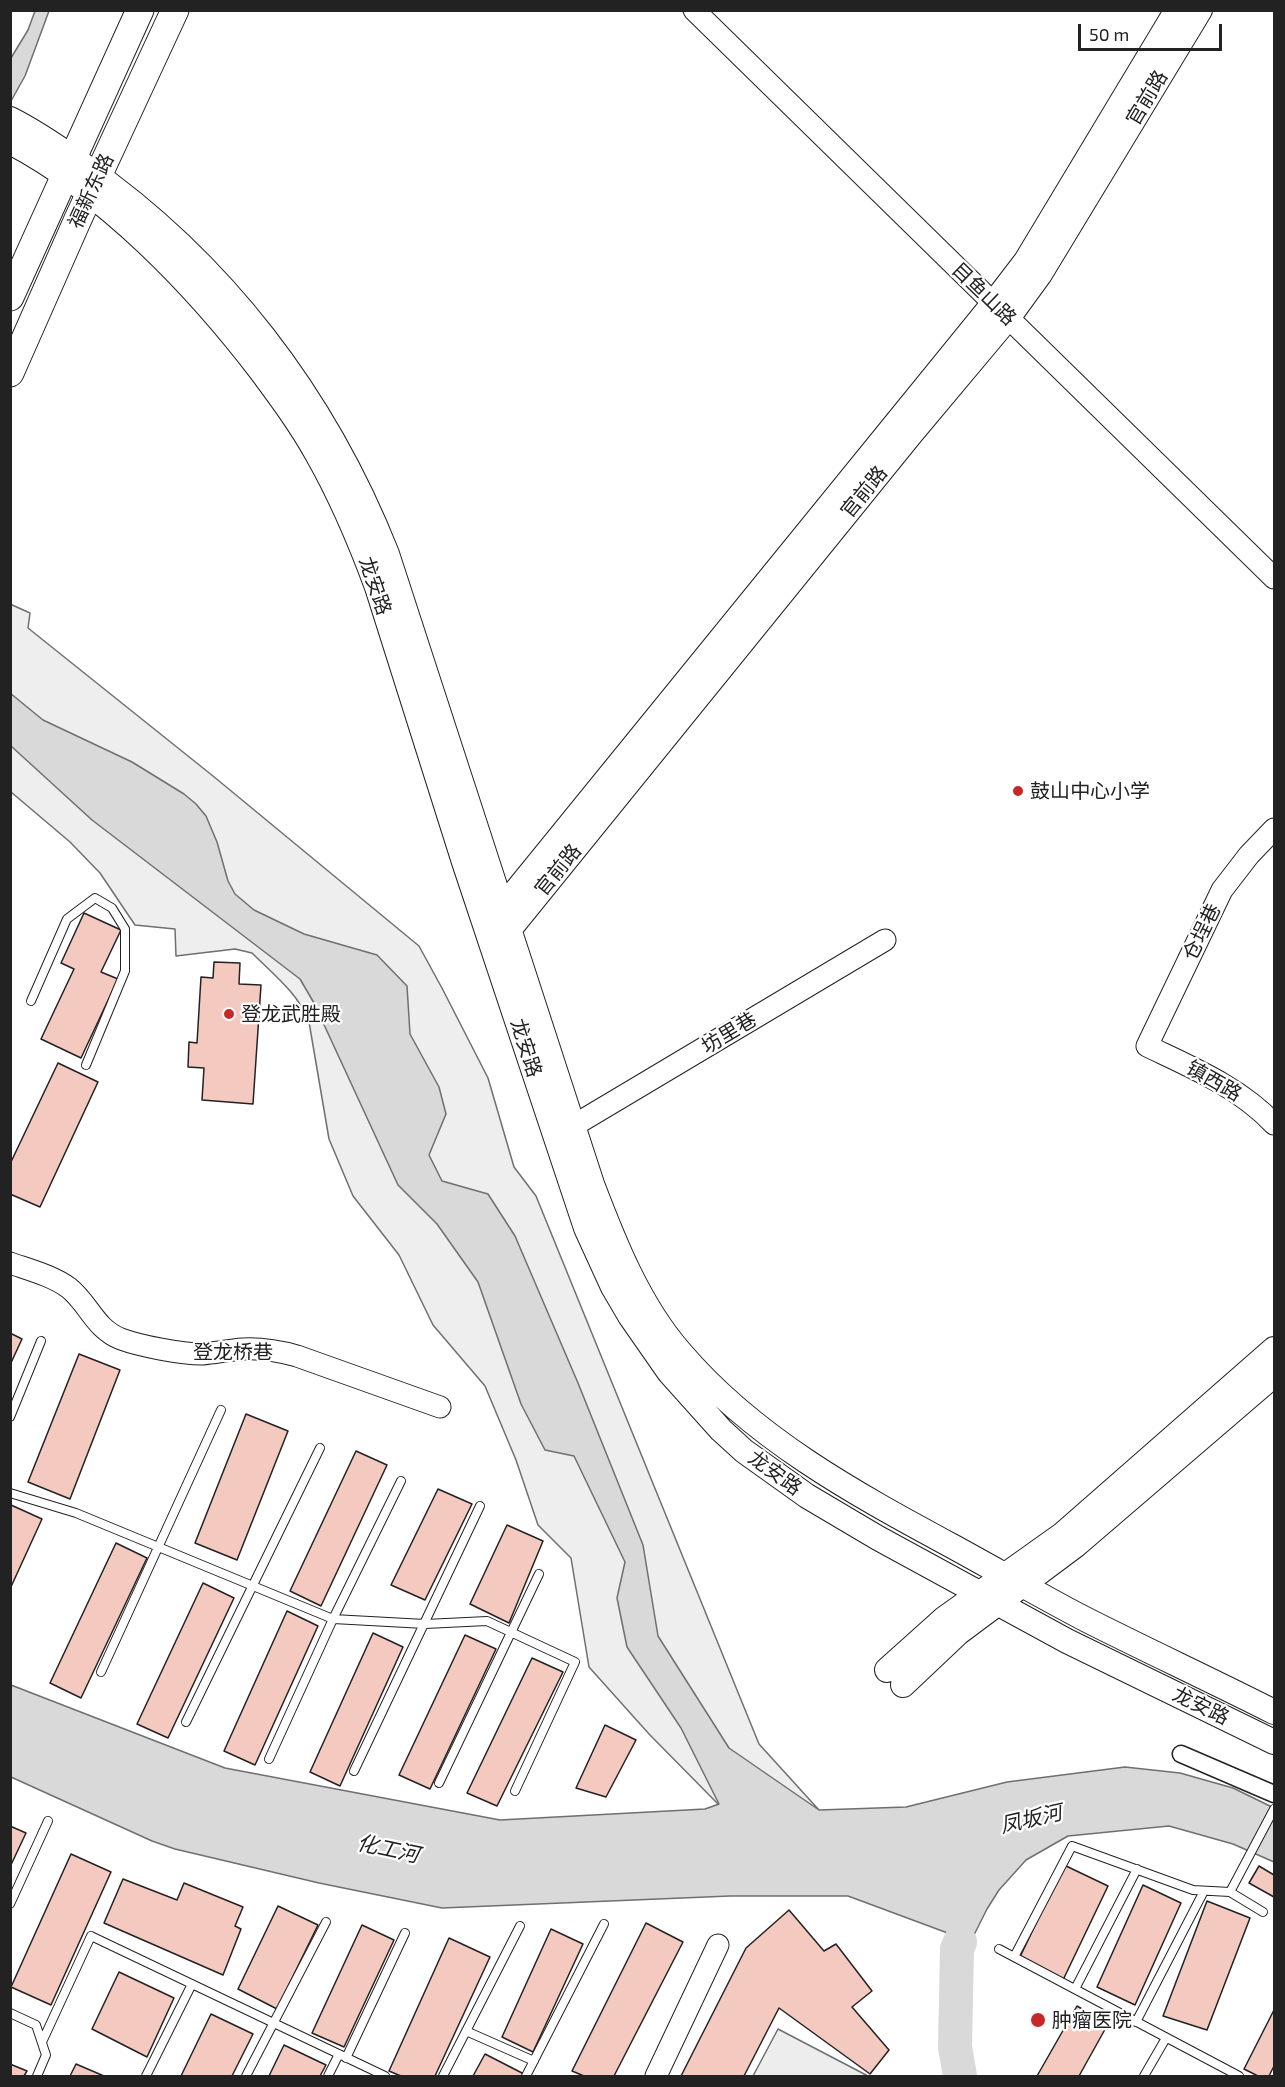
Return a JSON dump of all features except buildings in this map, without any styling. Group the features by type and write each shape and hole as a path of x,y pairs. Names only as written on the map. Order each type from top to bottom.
{"main road":[{"name":"福新东路","path":"10,297 140,10"},
{"name":"福新东路","path":"10,374 175,10"},
{"name":"官前路","path":"1001,311 1026,261 1177,10"},
{"name":"官前路","path":"497,929 902,444 1001,311 1046,264 1200,10"},
{"name":"龙安路","path":"10,119 40,134 68,167 94,186 117,216 190,287 274,389 327,471 377,586 497,929 573,1126 610,1232 640,1291 679,1352 707,1381 766,1432 848,1489 1083,1618 1275,1712"},
{"name":"龙安路","path":"10,142 68,167"},
{"name":"龙安路","path":"497,929 562,1160 586,1228 630,1316 669,1371 721,1430 773,1474 831,1511 1067,1641 1275,1742"},
{"path":"1014,1580 1063,1533 1275,1349"},
{"path":"895,1678 945,1618 989,1598 1014,1580 1076,1545 1275,1375"}],"street":[{"name":"目鱼山路","path":"694,10 1275,578"},
{"name":"仓埕巷","path":"1147,1046 1222,890 1249,855 1275,830"},
{"name":"坊里巷","path":"573,1126 885,940"},
{"name":"镇西路","path":"1147,1046 1207,1074 1261,1111 1275,1124"},
{"name":"登龙桥巷","path":"10,1263 68,1287 77,1295 100,1326 110,1334 122,1339 185,1353 201,1354 242,1349 279,1352 297,1356 440,1407"},
{"path":"1181,1754 1275,1794"},
{"path":"656,2076 718,1945"}],"lane":[{"path":"31,1001 67,919 95,898 112,908 124,929 125,971 86,1065"},
{"path":"10,1417 41,1341"},
{"path":"102,1672 221,1410"},
{"path":"186,1722 320,1448"},
{"path":"269,1759 333,1619 401,1480"},
{"path":"10,1493 76,1513 333,1619 425,1624 487,1621 575,1662 515,1791"},
{"path":"354,1771 480,1506"},
{"path":"439,1784 539,1574"},
{"path":"1230,1892 1275,1809"},
{"path":"10,1904 48,1821"},
{"path":"1014,1957 1072,1846 1193,1890 1230,1892 1263,1912"},
{"path":"1075,1989 1137,1869"},
{"path":"1136,2022 1204,1891"},
{"path":"246,2076 326,1922"},
{"path":"526,2076 604,1924"},
{"path":"443,2076 520,1926"},
{"path":"327,2076 342,2056 405,1933"},
{"path":"42,2042 91,1936 385,2076"},
{"path":"999,1949 1239,2076"},
{"path":"146,2076 192,1984"},
{"path":"10,2013 36,2025 46,2055 37,2076"},
{"path":"466,2031 534,2061"},
{"path":"1144,2076 1166,2038"}],"shaded area":[{"path":"10,604 30,613 28,628 213,776 419,946 488,1078 514,1167 536,1196 759,1744 819,1810 719,1805 649,1734 589,1667 571,1558 538,1525 516,1460 485,1386 433,1325 399,1255 353,1196 329,1139 309,1022 299,1002 252,953 235,949 176,956 175,929 135,925 100,873 70,842 11,792"},
{"path":"778,2029 868,2076 753,2076"}],"water":[{"path":"35,11 49,11 25,76 11,101 11,58 28,30"},
{"path":"10,693 43,720 132,762 196,804 206,816 217,842 228,881 235,894 254,910 304,934 377,955 407,986 410,1034 439,1087 446,1114 429,1155 442,1181 488,1194 515,1236 578,1383 643,1545 658,1636 729,1748 819,1810 906,1807 1007,1782 1125,1767 1180,1773 1233,1788 1274,1808 1274,1862 1233,1844 1169,1826 1068,1836 1026,1860 999,1890 971,1941 955,1993 968,2076 955,2076 942,1993 953,1935 848,1896 730,1896 442,1908 319,1883 175,1849 152,1841 11,1777 11,1685 225,1768 500,1820 705,1809 719,1804 681,1728 627,1647 617,1598 625,1562 574,1456 545,1450 521,1404 478,1282 437,1224 398,1185 314,1003 300,979 92,820 11,746"}],"waterway":[{"path":"960,1942 957,1949 955,2047 960,2076"}],"place":[{"name":"鼓山中心小学","path":"1018,791"},
{"name":"登龙武胜殿","path":"229,1014"},
{"name":"肿瘤医院","path":"1038,2020"}],"water label":[{"name":"凤坂河","path":"1031,1819"},
{"name":"化工河","path":"388,1849"}]}
